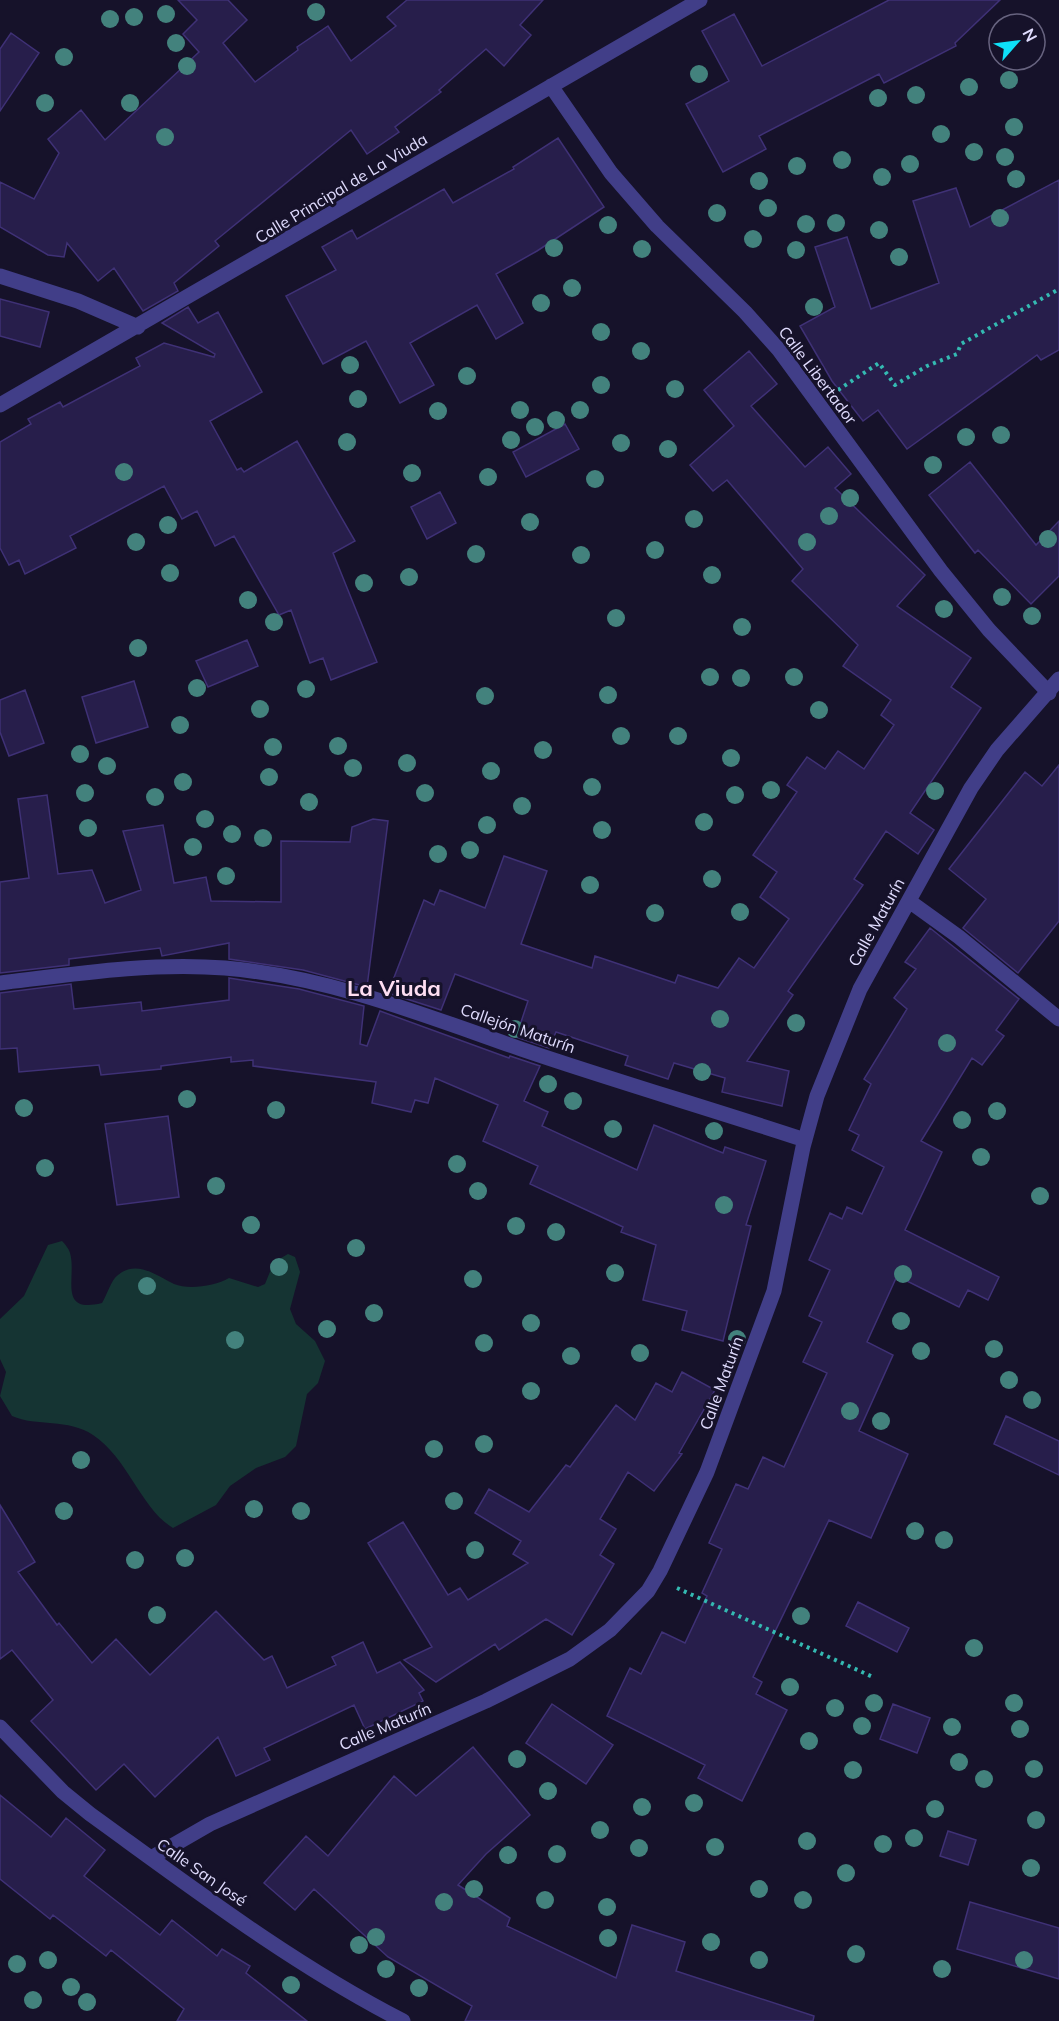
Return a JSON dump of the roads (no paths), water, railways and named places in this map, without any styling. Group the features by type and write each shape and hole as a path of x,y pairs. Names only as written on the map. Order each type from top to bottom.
{"street":[{"name":"Calle Principal de La Viuda","path":"0,405 700,0"},
{"name":"Calle Libertador","path":"551,86 611,173 657,226 745,312 779,350 948,579 989,630 1049,693"},
{"path":"0,276 78,301 138,327"},
{"name":"Calle Maturín","path":"151,1858 210,1824 486,1701 570,1659 610,1630 648,1591 656,1579 707,1472 774,1291 806,1140 829,1065 860,989 944,832 971,788 997,750 1059,680"},
{"path":"909,901 959,937 1059,1019"},
{"name":"Callejón Maturín","path":"0,983 152,968 225,968 302,978 369,996 523,1049 806,1140"},
{"name":"Calle San José","path":"0,1727 63,1792 151,1858 287,1953 403,2021"}],"district":[{"name":"La Viuda","path":"394,988"}]}
